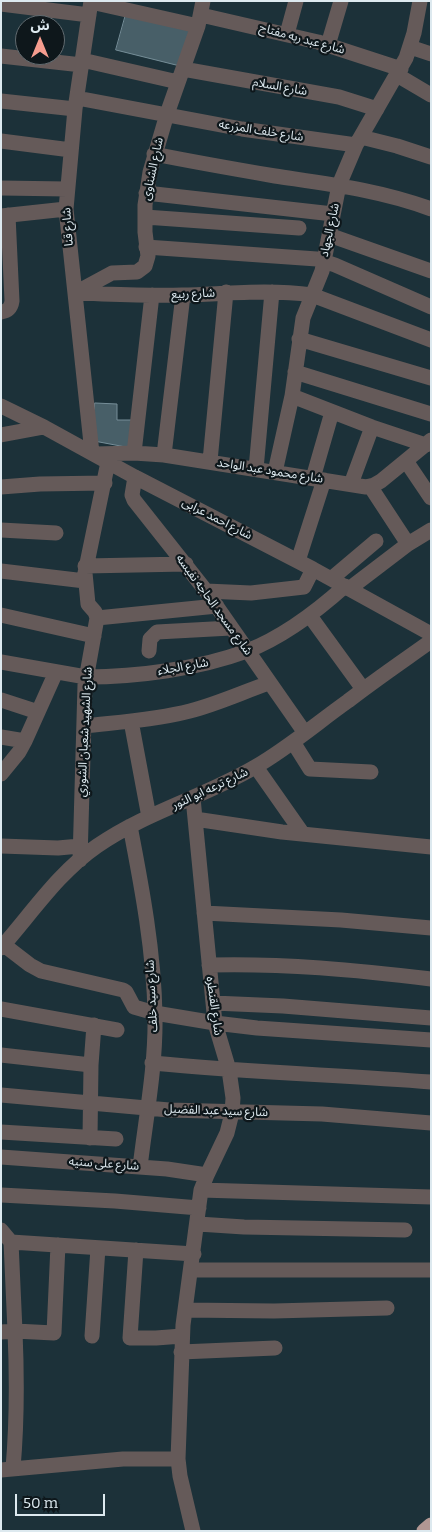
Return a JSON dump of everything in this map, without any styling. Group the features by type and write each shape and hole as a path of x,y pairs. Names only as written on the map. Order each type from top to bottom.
{"highway":[{"path":"424,1531 431,1525"}],"street":[{"path":"287,34 296,1"},
{"path":"328,45 341,1"},
{"name":"شارع عبد ربه مفتاح","path":"1,4 90,6 201,14 328,45 399,72 431,95"},
{"name":"شارع الجهاد","path":"276,472 292,396 303,318 319,280 339,185 358,141 399,72 410,48 423,5"},
{"name":"شارع قنا","path":"90,6 70,150 66,209 93,454"},
{"name":"شارع الشناوى","path":"75,293 112,273 142,270 147,261 146,193 154,154 201,14"},
{"path":"410,48 431,54"},
{"name":"شارع السلام","path":"1,56 82,63 339,97 377,109"},
{"name":"شارع خلف المزرعه","path":"1,101 76,104 167,114 261,132 398,146 431,157"},
{"path":"1,141 70,150"},
{"path":"154,154 339,185 404,199 431,209"},
{"path":"1,188 67,189"},
{"path":"146,193 333,214"},
{"path":"1,312 8,310 12,302 6,251 5,216 66,209"},
{"path":"145,217 299,228"},
{"path":"329,236 431,271"},
{"path":"146,247 299,257 324,261 431,307"},
{"path":"210,461 226,292"},
{"name":"شارع ربيع","path":"75,293 183,295 226,292 272,292 312,295 431,340"},
{"path":"256,469 272,292"},
{"path":"134,452 152,295"},
{"path":"164,454 183,295"},
{"path":"299,339 431,378"},
{"path":"295,372 431,414"},
{"path":"292,396 372,427 428,443"},
{"name":"شارع احمد عرابى","path":"1,406 331,578 431,634"},
{"path":"298,561 332,412"},
{"path":"1,435 44,427"},
{"path":"351,484 372,427"},
{"path":"408,544 370,486 381,482 428,443"},
{"name":"شارع محمود عبد الواحد","path":"93,454 134,452 164,454 370,486"},
{"path":"406,461 431,498"},
{"path":"108,462 85,574 88,604 95,612 97,618 217,606"},
{"name":"شارع مسجد الحاجه نفيسه","path":"135,477 133,499 206,591 269,683 299,737 310,769 370,772"},
{"path":"1,486 105,483"},
{"path":"1,530 56,533"},
{"name":"شارع الجلاء","path":"1,662 86,677 112,676 216,661 247,651 276,637 310,616 408,544 431,530"},
{"path":"331,578 376,542"},
{"path":"1,570 85,574 186,564"},
{"path":"206,591 251,593 304,588 313,569"},
{"path":"1,615 94,636"},
{"path":"310,616 363,689"},
{"name":"شارع الشهيد شعبان الشوري","path":"80,853 86,677 97,618"},
{"path":"149,651 150,639 157,632 231,628"},
{"name":"شارع ترعه ابو النور","path":"3,946 80,853 96,847 130,826 215,789 256,767 431,642"},
{"path":"1,774 12,762 25,741 56,672"},
{"path":"84,726 131,722 192,710 269,683"},
{"path":"1,700 38,712"},
{"path":"131,722 149,817"},
{"path":"1,737 25,741"},
{"path":"256,767 303,834"},
{"name":"شارع القنطره","path":"193,798 214,1023 229,1070 232,1091 232,1112 226,1133 201,1190 182,1336 178,1459 180,1476 193,1531"},
{"path":"195,819 303,834 431,847"},
{"name":"شارع سيد خلف","path":"130,826 144,901 155,1014 152,1063 140,1166"},
{"path":"1,846 58,848 80,853"},
{"path":"204,913 341,920 431,928"},
{"path":"3,946 41,971 123,990 134,1007 155,1014 258,1028 431,1040"},
{"path":"209,965 258,964 292,966 431,979"},
{"path":"213,1003 274,1005 431,1018"},
{"path":"1,1009 117,1030"},
{"path":"90,1138 91,1065 94,1025"},
{"path":"1,1055 91,1065"},
{"path":"152,1063 229,1070 431,1082"},
{"name":"شارع سيد عبد الفضيل","path":"1,1095 147,1108 322,1114 431,1123"},
{"path":"1,1132 116,1139"},
{"name":"شارع على سنيه","path":"1,1157 140,1166 207,1175"},
{"path":"201,1190 431,1197"},
{"path":"1,1195 199,1208"},
{"path":"198,1224 244,1227 405,1230"},
{"path":"1,1230 11,1242 194,1254"},
{"path":"11,1242 7,1265 8,1332 17,1376 16,1439 7,1469 123,1459 178,1459"},
{"path":"8,1332 54,1333 58,1245"},
{"path":"92,1336 98,1248"},
{"path":"136,1250 130,1338 182,1336"},
{"path":"191,1270 431,1270"},
{"path":"185,1310 274,1312 388,1308"},
{"path":"182,1352 275,1348"}],"building":[{"path":"126,14 192,29 180,66 116,50"},
{"path":"95,403 117,404 117,420 134,420 131,448 94,441"}]}
